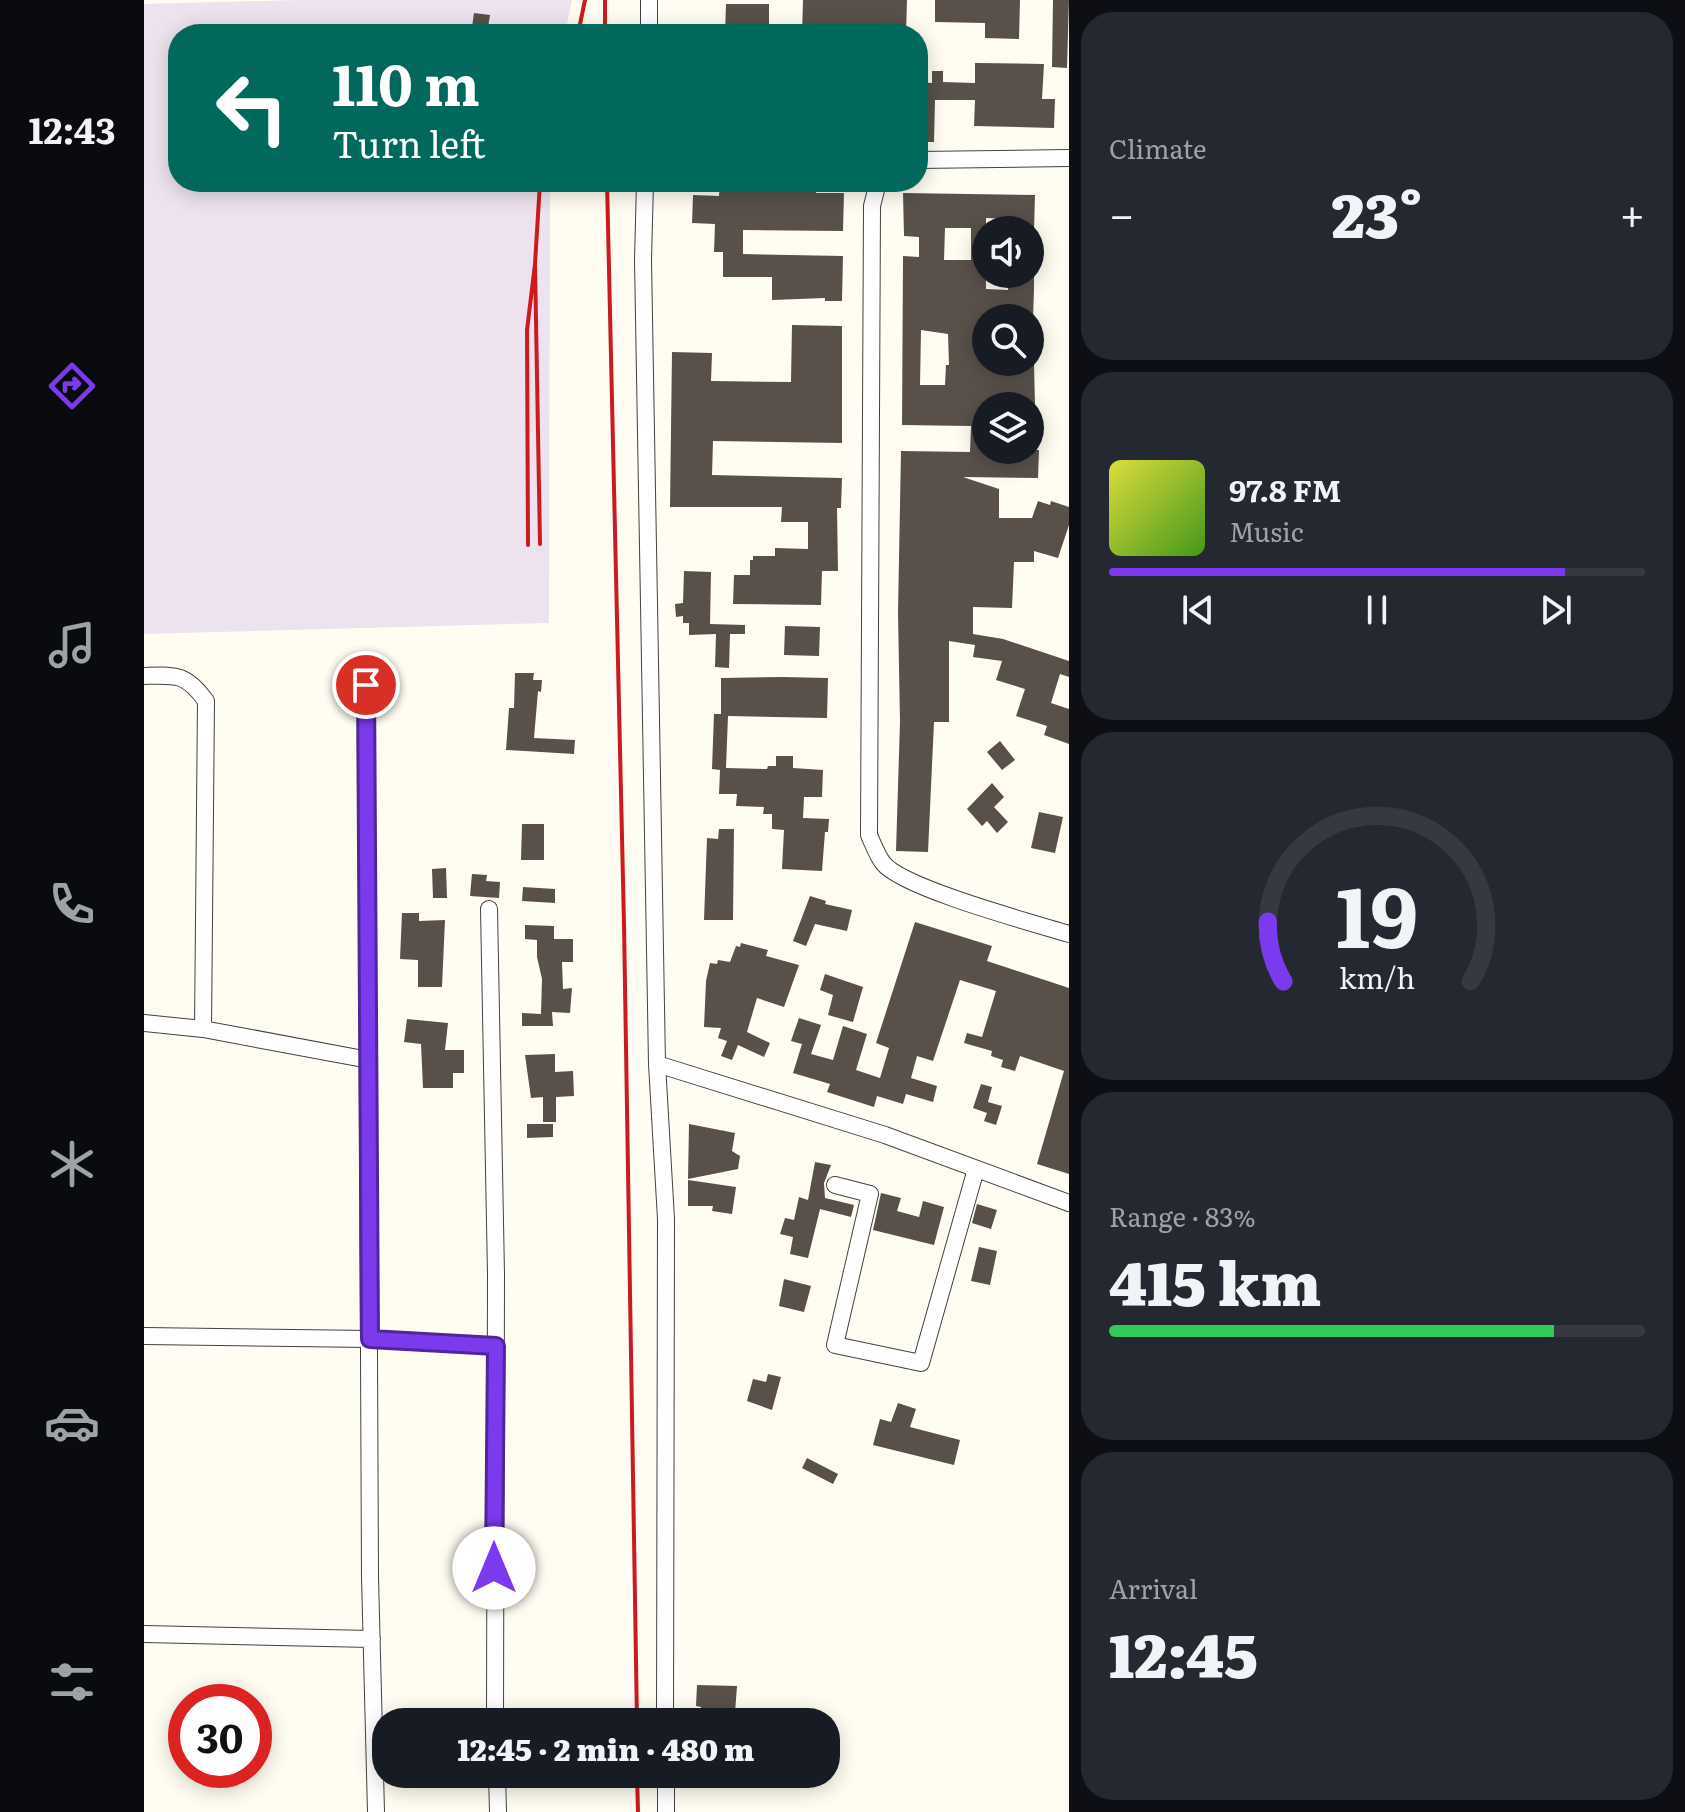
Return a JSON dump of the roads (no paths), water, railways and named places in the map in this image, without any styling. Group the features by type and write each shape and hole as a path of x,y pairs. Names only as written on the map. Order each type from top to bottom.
{"street":[{"path":"649,0 649,24"},
{"path":"928,160 1069,158"},
{"path":"645,192 643,276 657,1064 666,1219 665,1708"},
{"path":"876,192 872,206 869,835 884,865 904,878 958,899 1069,934"},
{"path":"144,676 181,676 196,687 206,701 203,1029"},
{"path":"366,685 372,1639 376,1812"},
{"path":"489,909 496,1346 495,1708"},
{"path":"144,1023 203,1029 369,1060"},
{"path":"657,1064 885,1135 1069,1203"},
{"path":"835,1185 870,1194 835,1345 921,1363 976,1169"},
{"path":"144,1336 370,1339 496,1346"},
{"path":"144,1634 372,1639"},
{"path":"497,1788 498,1812"},
{"path":"666,1788 666,1812"}],"railway":[{"path":"580,24 585,0"},
{"path":"605,0 605,24"},
{"path":"535,264 539,192"},
{"path":"607,192 624,924 637,1708"},
{"path":"528,545 527,330 535,264 540,544"},
{"path":"637,1788 638,1812"}]}
